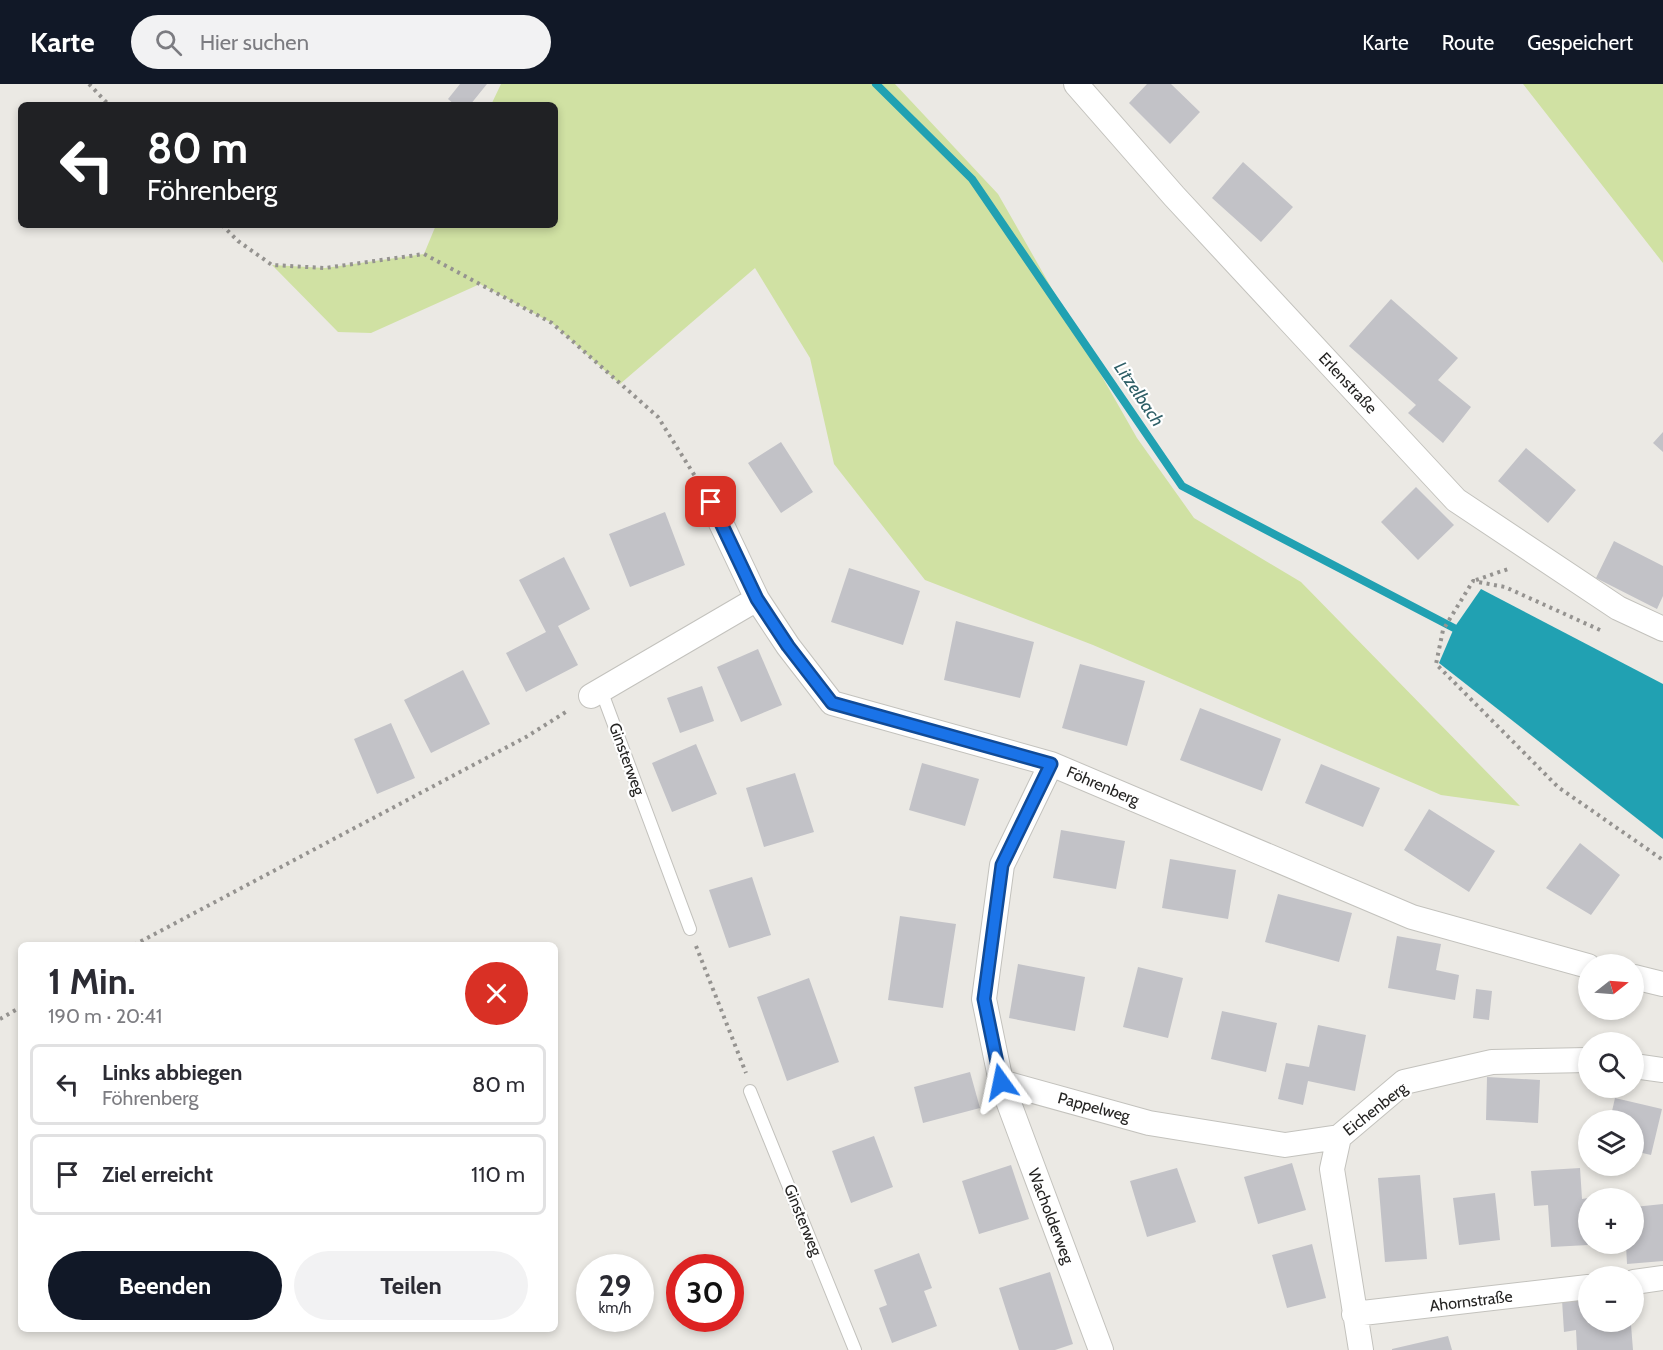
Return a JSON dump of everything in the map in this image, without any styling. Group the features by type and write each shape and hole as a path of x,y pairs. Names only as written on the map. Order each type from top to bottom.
{"street":[{"name":"Erlenstraße","path":"1076,84 1174,196 1456,500 1540,559 1618,608 1663,629"},
{"name":"Föhrenberg","path":"711,502 757,599 788,646 832,703 1051,764 1412,917 1578,963"},
{"path":"596,693 757,599"},
{"path":"1001,1082 984,999 1002,865 1051,764"},
{"path":"1644,979 1663,984"},
{"name":"Eichenberg","path":"1361,1350 1353,1314 1332,1169 1339,1137 1404,1082 1492,1062 1578,1060"},
{"path":"1644,1067 1663,1070"},
{"name":"Pappelweg","path":"1001,1082 1149,1123 1273,1144 1285,1145 1339,1137"},
{"name":"Wacholderweg","path":"1001,1082 1101,1350"},
{"path":"1644,1281 1663,1278"},
{"name":"Ahornstraße","path":"1353,1314 1578,1288"}],"lane":[{"name":"Ginsterweg","path":"596,693 690,929"},
{"name":"Ginsterweg","path":"750,1087 855,1350"}],"path":[{"path":"89,84 106,102"},
{"path":"225,228 238,241 272,265 325,268 424,254 552,323 658,417 711,502"},
{"path":"1540,559 1473,581 1443,630 1436,664 1558,787 1663,860"},
{"path":"1473,581 1505,587 1610,635"},
{"path":"140,942 526,737 596,693"},
{"path":"690,929 750,1087"},
{"path":"0,1019 18,1009"}],"green space":[{"path":"501,84 895,84 998,194 1137,438 1194,518 1301,582 1520,806 1441,795 1093,645 925,580 834,464 810,358 755,268 620,384 552,323 480,284 371,333 338,332 272,265 325,268 424,254 435,228 558,228 558,102 492,102"},
{"path":"1523,84 1663,84 1663,263"}],"water":[{"path":"1481,589 1663,684 1663,839 1439,663 1454,628"}],"building":[{"path":"460,84 487,84 472,102 452,102 448,99"},
{"path":"1147,84 1171,84 1200,112 1170,144 1129,103"},
{"path":"1243,162 1293,207 1261,242 1212,198"},
{"path":"1391,299 1458,358 1438,380 1471,407 1443,443 1408,413 1416,405 1349,346"},
{"path":"1663,432 1663,452 1653,443"},
{"path":"781,442 813,492 781,513 748,463"},
{"path":"1526,448 1576,490 1548,523 1498,481"},
{"path":"1416,487 1454,525 1418,560 1381,522"},
{"path":"665,512 685,565 630,587 609,534"},
{"path":"1614,541 1663,566 1663,596 1657,609 1596,578"},
{"path":"564,557 590,609 558,626 578,665 526,692 506,653 546,632 519,580"},
{"path":"849,568 920,591 903,645 831,622"},
{"path":"956,621 1034,642 1020,698 944,680"},
{"path":"758,649 782,705 741,722 717,667"},
{"path":"1080,664 1145,681 1127,746 1062,728"},
{"path":"463,670 490,724 431,753 404,700"},
{"path":"702,686 714,721 680,733 667,698"},
{"path":"1200,708 1281,739 1262,791 1180,760"},
{"path":"391,723 415,778 377,794 354,739"},
{"path":"696,744 717,794 672,812 652,763"},
{"path":"922,763 979,779 965,826 909,810"},
{"path":"1321,764 1380,788 1363,827 1305,803"},
{"path":"795,773 814,832 764,847 746,788"},
{"path":"1429,809 1495,851 1469,892 1404,850"},
{"path":"1061,830 1125,841 1116,889 1053,878"},
{"path":"1580,843 1620,875 1591,915 1546,888"},
{"path":"1170,859 1236,870 1228,919 1162,908"},
{"path":"752,877 771,935 729,948 709,890"},
{"path":"1278,894 1352,913 1339,962 1265,942"},
{"path":"900,916 956,924 943,1008 888,1000"},
{"path":"1397,936 1441,944 1436,970 1459,975 1455,1000 1388,988"},
{"path":"1018,964 1085,977 1075,1031 1009,1018"},
{"path":"1138,967 1183,978 1168,1038 1123,1027"},
{"path":"809,978 839,1062 787,1081 757,997"},
{"path":"1476,989 1492,991 1489,1020 1473,1018"},
{"path":"1222,1011 1277,1023 1266,1072 1211,1059"},
{"path":"1318,1025 1366,1035 1355,1091 1308,1081 1303,1105 1278,1099 1286,1063 1309,1067"},
{"path":"970,1072 980,1108 923,1123 914,1087"},
{"path":"1487,1077 1540,1080 1538,1123 1486,1120"},
{"path":"1615,1098 1662,1109 1651,1155 1644,1153 1644,1110 1612,1110"},
{"path":"874,1136 893,1187 851,1203 832,1151"},
{"path":"1292,1163 1306,1210 1258,1224 1244,1177"},
{"path":"1011,1165 1029,1219 979,1234 962,1181"},
{"path":"1177,1168 1196,1222 1147,1237 1130,1181"},
{"path":"1578,1168 1581,1188 1578,1188 1578,1246 1551,1247 1548,1205 1534,1206 1531,1171"},
{"path":"1420,1175 1427,1259 1385,1262 1378,1178"},
{"path":"1495,1193 1500,1240 1459,1245 1453,1198"},
{"path":"1663,1204 1663,1261 1627,1264 1626,1254 1644,1254 1644,1206"},
{"path":"1312,1244 1326,1298 1287,1308 1272,1255"},
{"path":"919,1253 932,1288 924,1291 937,1326 892,1343 879,1308 887,1305 874,1270"},
{"path":"1050,1272 1073,1344 1055,1350 1019,1350 999,1288"},
{"path":"1578,1299 1578,1332 1632,1332 1633,1350 1577,1350 1576,1330 1564,1332 1562,1300"},
{"path":"1448,1336 1452,1350 1392,1350 1392,1349"}],"waterway":[{"name":"Litzelbach","path":"876,84 972,179 1182,486 1454,628"}],"route":[{"path":"711,502 757,599 788,646 832,703 1051,764 1002,865 984,999 1001,1082"}]}
